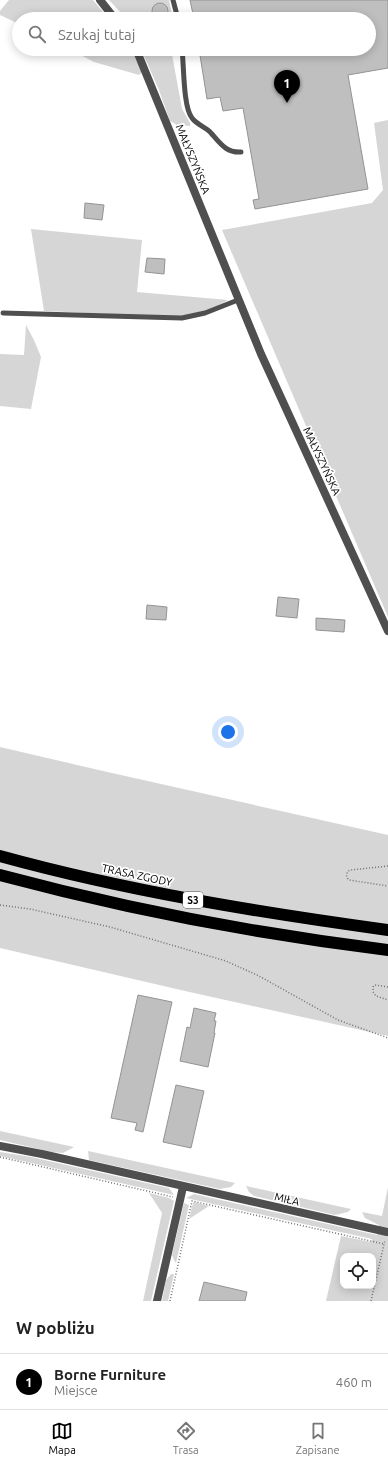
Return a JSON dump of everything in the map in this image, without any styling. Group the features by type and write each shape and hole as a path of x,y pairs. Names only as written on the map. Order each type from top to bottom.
{"highway":[{"name":"TRASA ZGODY","path":"0,856 103,881 188,899 281,915 388,930"},
{"name":"S3","path":"0,875 101,900 184,917 278,935 388,950"}],"street":[{"path":"100,0 110,12"},
{"name":"MAŁYSZYŃSKA","path":"139,56 261,354 388,631"},
{"name":"MIŁA","path":"0,1146 387,1232"},
{"path":"157,1301 183,1187"}],"lane":[{"path":"173,0 176,12"},
{"path":"183,56 187,106 190,116 194,121 211,132 224,147 232,151 241,152"},
{"path":"3,313 182,318 205,313 238,300"}],"path":[{"path":"388,866 351,870 346,874 349,880 388,886"},
{"path":"0,905 30,909 110,927 226,961 259,976 338,1020 388,1038"},
{"path":"388,987 373,986 373,992 376,996 388,1000"},
{"path":"0,1157 384,1244"},
{"path":"170,1301 192,1201"},
{"path":"372,1301 387,1232"}],"shaded area":[{"path":"9,0 93,0 103,12 12,12 12,21 0,15 0,11"},
{"path":"109,0 169,0 172,12 120,12"},
{"path":"82,56 134,56 142,72 139,75 94,62"},
{"path":"144,56 172,56 182,109 190,123 190,126 177,125 170,121 159,90"},
{"path":"388,120 388,617 222,230 372,203 383,190 374,123"},
{"path":"31,229 142,240 137,292 228,300 211,308 179,317 44,311"},
{"path":"26,325 41,357 31,409 0,406 0,354 24,355"},
{"path":"0,747 388,835 388,1036 0,948"},
{"path":"0,1131 74,1147 63,1153 52,1152 0,1140"},
{"path":"88,1151 235,1183 231,1187 220,1189 89,1160"},
{"path":"0,1152 31,1157 169,1188 174,1195 0,1156"},
{"path":"246,1186 351,1209 348,1212 335,1215 254,1196 249,1192"},
{"path":"388,1187 388,1301 326,1301 341,1236 371,1242 372,1239 186,1198 194,1194 377,1235 379,1225 365,1218 362,1212 382,1216"},
{"path":"149,1193 169,1198 174,1201 151,1301 143,1301 162,1213"},
{"path":"184,1203 189,1205 176,1263 172,1255"},
{"path":"193,1203 209,1206 189,1219"},
{"path":"171,1274 174,1274 168,1301 162,1301 166,1280"}],"building":[{"path":"190,0 388,0 388,68 348,75 368,189 255,209 253,200 259,199 243,108 223,111 220,97 207,99 200,56 376,56 376,12 193,12"},
{"path":"160,3 166,5 168,12 152,11 154,5"},
{"path":"85,203 104,205 102,220 84,218"},
{"path":"147,258 165,259 164,274 145,272"},
{"path":"278,597 299,599 297,618 276,616"},
{"path":"147,605 167,607 166,620 146,619"},
{"path":"316,618 345,620 344,632 316,630"},
{"path":"138,995 172,1002 143,1132 135,1130 137,1123 111,1118"},
{"path":"194,1008 216,1013 214,1021 216,1021 215,1033 208,1067 180,1061 187,1027 190,1028"},
{"path":"176,1085 204,1091 191,1148 163,1142"},
{"path":"204,1282 247,1292 245,1301 199,1301"}],"place":[{"name":"Borne Furniture","path":"287,103"}]}
